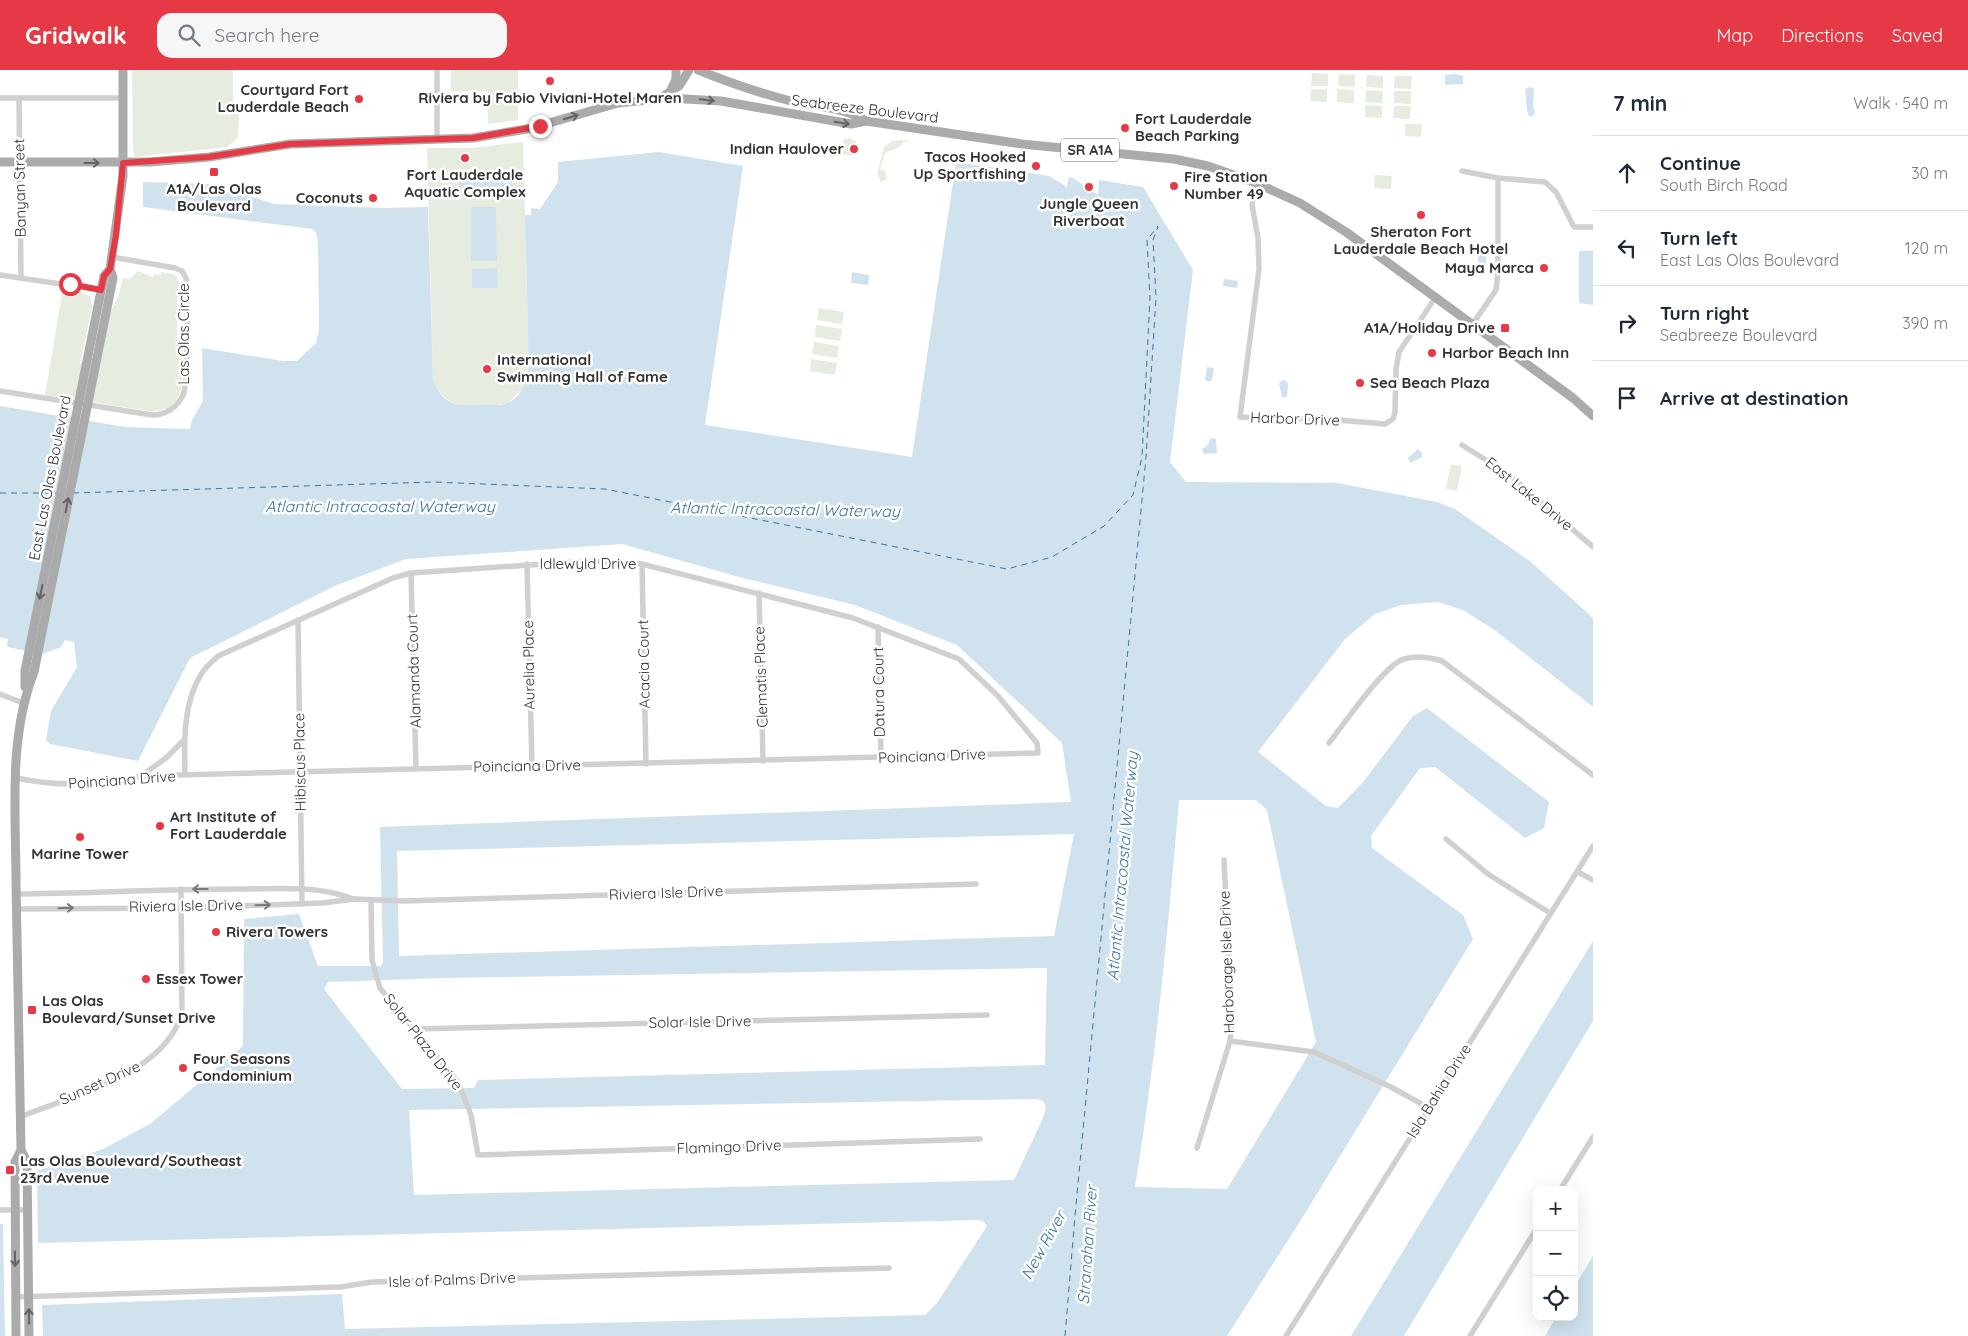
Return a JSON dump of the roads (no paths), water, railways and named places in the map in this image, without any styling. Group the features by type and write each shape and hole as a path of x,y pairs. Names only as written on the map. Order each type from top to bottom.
{"main road":[{"name":"East Las Olas Boulevard","path":"29,1336 27,1162 21,1150 20,1116 16,778 24,699 100,315 112,278 110,269 120,210 123,163 123,70"},
{"path":"667,94 675,83 676,70"},
{"path":"658,99 679,86 689,70"},
{"name":"SR A1A","path":"698,70 773,96 853,113 866,120"},
{"name":"Seabreeze Boulevard","path":"123,163 204,158 290,144 437,140 506,133 612,105 658,99 692,98 721,101 851,124 866,120 1022,144 1174,159 1208,166 1256,183 1320,214 1573,398 1593,416"},
{"name":"SR A1A","path":"0,162 123,163"},
{"name":"East Las Olas Boulevard","path":"100,315 101,290 104,276 110,269"},
{"name":"East Las Olas Boulevard","path":"16,1336 15,1162 21,1150"}],"street":[{"path":"437,70 437,140"},
{"path":"0,98 123,98"},
{"name":"Banyan Street","path":"19,98 21,278"},
{"path":"1462,171 1498,178 1546,182 1553,188 1574,227 1593,227"},
{"path":"1472,325 1496,290 1498,273 1498,178"},
{"name":"Harbor Drive","path":"1256,183 1252,205 1258,238 1259,268 1240,417 1326,419 1385,424 1393,419 1395,412 1396,369 1399,352 1434,298"},
{"name":"Las Olas Circle","path":"0,391 152,416 167,412 180,401 186,380 186,278 182,271 175,268 112,257"},
{"path":"0,275 101,290"},
{"name":"East Lake Drive","path":"1462,445 1508,474 1593,547"},
{"name":"Idlewyld Drive","path":"185,775 184,726 193,693 202,672 218,656 393,578 411,573 588,561 642,564 759,593 853,618 959,659 998,696 1037,742 1038,753"},
{"name":"Aurelia Place","path":"527,564 532,766"},
{"name":"Acacia Court","path":"642,564 646,764"},
{"name":"Alamanda Court","path":"411,573 416,769"},
{"name":"Clematis Place","path":"759,593 763,761"},
{"name":"Hibiscus Place","path":"298,620 302,904"},
{"name":"Datura Court","path":"878,627 881,757"},
{"path":"1329,742 1388,668 1402,659 1415,656 1429,657 1442,661 1593,775"},
{"path":"0,694 24,699"},
{"path":"141,776 166,758 184,740"},
{"name":"Poinciana Drive","path":"16,778 74,785 93,785 141,776 1038,753"},
{"path":"1446,839 1488,874 1550,914"},
{"name":"Isla Bahia Drive","path":"1286,1336 1593,846"},
{"name":"Harborage Isle Drive","path":"1197,1148 1230,1040 1232,1024 1224,860"},
{"path":"1578,872 1593,880"},
{"name":"Riviera Isle Drive","path":"17,909 182,908 302,904 355,899 404,901 976,884"},
{"name":"Riviera Isle Drive","path":"17,894 181,889 302,889 336,892 355,899"},
{"name":"Sunset Drive","path":"20,1116 117,1079 145,1064 167,1044 178,1028 182,1013 181,889"},
{"name":"Solar Plaza Drive","path":"374,900 372,960 380,988 458,1082 471,1115 478,1155"},
{"name":"Solar Isle Drive","path":"414,1029 987,1015"},
{"path":"1230,1040 1297,1048 1314,1052 1390,1086 1429,1108"},
{"path":"1562,1186 1593,1137"},
{"name":"Flamingo Drive","path":"478,1155 980,1138"},
{"path":"0,1210 28,1210"},
{"path":"1470,1336 1535,1231"},
{"name":"Isle of Palms Drive","path":"16,1297 340,1287 372,1282 889,1268"}],"water":[{"path":"1455,74 1463,76 1463,84 1445,85 1445,75"},
{"path":"1531,87 1534,89 1533,107 1535,111 1534,115 1530,117 1525,89"},
{"path":"659,152 743,166 705,425 912,457 956,162 1049,176 1067,187 1069,177 1098,195 1099,180 1143,187 1193,270 1170,462 1186,482 1337,483 1437,502 1455,509 1531,562 1593,618 1593,707 1496,631 1463,610 1438,602 1401,605 1375,614 1345,639 1258,752 1326,806 1338,808 1364,781 1413,716 1427,708 1549,802 1544,828 1525,838 1435,767 1420,768 1371,836 1372,848 1463,915 1473,939 1304,1215 1227,1336 43,1336 42,1305 342,1294 345,1329 925,1315 937,1303 987,1226 979,1220 38,1243 37,1171 103,1149 150,1124 243,1046 244,919 299,914 318,966 381,966 383,962 380,827 1071,802 1062,743 957,645 855,605 743,578 622,544 406,559 337,585 190,658 138,761 50,744 46,740 51,711 77,667 74,642 65,640 61,647 43,654 7,647 8,639 0,637 0,406 125,427 190,429 192,420 203,401 202,348 283,361 297,361 316,343 319,330 318,241 316,233 312,229 143,207 143,182 212,184 274,204 382,208 428,207 433,379 442,395 454,403 460,405 498,405 510,402 520,393 529,373 525,215 531,215 531,208 540,209 558,182 558,162","holes":["1179,800 1256,800 1267,810 1316,1042 1227,1189 1135,1187 1166,946","1074,834 1054,936 399,956 397,851","1047,968 1045,1065 478,1080 474,1088 402,1089 324,989 328,982 443,978","1037,1099 1043,1101 1046,1107 1043,1118 1014,1180 414,1195 409,1110"]},
{"path":"512,172 513,196 459,197 459,173"},
{"path":"471,207 496,207 497,261 471,261"},
{"path":"1422,226 1434,231 1435,235 1431,241 1418,232"},
{"path":"1478,250 1486,250 1486,265 1478,265"},
{"path":"1579,251 1593,251 1593,305 1579,303"},
{"path":"497,268 498,288 472,288 472,269"},
{"path":"852,272 869,275 868,285 851,283"},
{"path":"1224,279 1238,281 1237,288 1223,286"},
{"path":"1207,367 1214,368 1212,380 1209,382 1205,380"},
{"path":"1285,380 1288,384 1287,397 1282,397 1279,384"},
{"path":"1211,438 1216,439 1217,453 1204,454 1202,449 1207,446"},
{"path":"1418,449 1422,453 1422,457 1410,463 1408,458"},
{"path":"1593,941 1593,1021 1404,1336 1351,1336"},
{"path":"0,1224 3,1224 5,1336 0,1336"},
{"path":"1593,1256 1593,1336 1545,1336 1554,1321 1578,1321 1578,1280"}],"place":[{"name":"Riviera by Fabio Viviani-Hotel Maren","path":"550,81"},
{"name":"Courtyard Fort Lauderdale Beach","path":"359,99"},
{"name":"Fort Lauderdale Beach Parking","path":"1125,128"},
{"name":"Indian Haulover","path":"854,149"},
{"name":"Fort Lauderdale Aquatic Complex","path":"465,158"},
{"name":"Tacos Hooked Up Sportfishing","path":"1036,166"},
{"name":"A1A/Las Olas Boulevard","path":"214,172"},
{"name":"Fire Station Number 49","path":"1174,186"},
{"name":"Jungle Queen Riverboat","path":"1089,187"},
{"name":"Coconuts","path":"373,198"},
{"name":"Sheraton Fort Lauderdale Beach Hotel","path":"1421,215"},
{"name":"Maya Marca","path":"1544,268"},
{"name":"A1A/Holiday Drive","path":"1505,328"},
{"name":"Harbor Beach Inn","path":"1432,353"},
{"name":"International Swimming Hall of Fame","path":"487,369"},
{"name":"Sea Beach Plaza","path":"1360,383"},
{"name":"Art Institute of Fort Lauderdale","path":"160,826"},
{"name":"Marine Tower","path":"80,837"},
{"name":"Rivera Towers","path":"216,932"},
{"name":"Essex Tower","path":"146,979"},
{"name":"Las Olas Boulevard/Sunset Drive","path":"32,1010"},
{"name":"Four Seasons Condominium","path":"183,1068"},
{"name":"Las Olas Boulevard/Southeast 23rd Avenue","path":"10,1170"}],"water label":[{"name":"Atlantic Intracoastal Waterway","path":"380,506"},
{"name":"Atlantic Intracoastal Waterway","path":"785,509"},
{"name":"Atlantic Intracoastal Waterway","path":"1122,866"},
{"name":"New River","path":"1043,1245"},
{"name":"Stranahan River","path":"1087,1245"}]}
